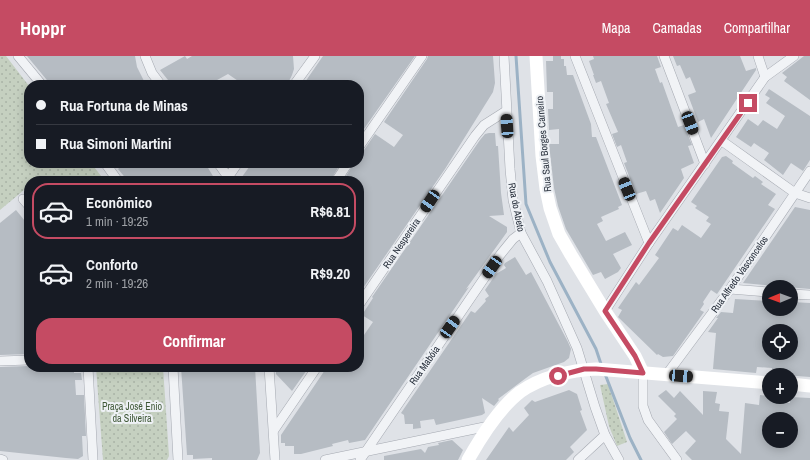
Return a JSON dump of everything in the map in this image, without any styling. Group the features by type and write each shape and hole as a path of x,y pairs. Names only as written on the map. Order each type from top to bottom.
{"street":[{"path":"18,56 38,80"},
{"path":"145,56 152,73 157,80"},
{"path":"364,140 422,56"},
{"name":"Rua do Abeto","path":"504,56 510,169 513,200 520,234 547,281 577,348 590,369 595,407 605,435 619,460"},
{"name":"Rua Saul Borges Carneiro","path":"536,56 542,156 546,189 550,208 559,234 605,311 635,356 643,373 644,406 648,420 676,460"},
{"path":"575,56 649,243"},
{"path":"664,56 705,164"},
{"path":"758,56 765,77"},
{"path":"605,311 649,243 722,141 765,77 794,56"},
{"path":"297,80 310,58"},
{"name":"Rua Nespereira","path":"364,298 475,136 484,125 506,111"},
{"path":"722,141 795,193 810,198"},
{"name":"Rua Alfredo Vasconcelos","path":"667,374 730,289 810,171"},
{"name":"Rua Mabóia","path":"362,456 500,255 513,239 520,234"},
{"path":"730,289 762,291"},
{"path":"798,294 810,295"},
{"path":"0,361 24,360"},
{"path":"468,460 489,426 507,404 520,392 545,379 590,369 762,382"},
{"path":"88,372 93,435 93,460"},
{"path":"173,372 178,460"},
{"path":"268,372 274,430 275,460"},
{"path":"274,430 314,372"},
{"path":"798,385 810,386"},
{"path":"325,460 362,456 489,426"},
{"path":"578,460 605,435"},
{"path":"0,459 4,460"}],"green space":[{"path":"0,56 6,56 24,80 24,168 95,168 101,176 24,176 24,190 0,210"},
{"name":"Praça José Enio da Silveira","path":"96,372 163,372 169,456 167,460 103,460"},
{"path":"608,384 627,442 617,446 609,426 600,385"}],"building":[{"path":"27,56 135,56 137,67 144,80 47,80"},
{"path":"185,56 187,59 192,56 293,56 294,69 290,80 237,80 228,74 217,80 168,80 160,70"},
{"path":"323,56 415,56 364,129 364,80 306,80"},
{"path":"428,56 493,56 495,83 493,92 445,169 364,287 364,176 346,176 351,168 364,168 364,150 375,134 394,147 403,135 384,122"},
{"path":"553,56 561,56 561,59 564,59 564,66 566,66 567,75 573,75 591,124 592,137 596,137 622,205 618,207 619,209 601,217 603,221 597,224 606,241 625,232 632,245 613,254 621,268 618,272 605,279 601,272 593,275 566,229 558,206 554,188 549,144 559,144 559,129 549,130 548,109 553,109 553,92 547,92 546,61 553,61"},
{"path":"593,56 657,56 661,67 655,69 660,83 662,82 678,127 684,125 692,145 688,146 694,163 681,169 684,178 660,213 655,199 650,201 646,191 636,194 624,163 627,162 621,145 617,147 612,134 618,132 606,104 609,103 601,81 596,83 593,75 589,61 594,59"},
{"path":"673,56 740,56 746,71 756,68 711,138 704,119 698,122 688,95 696,92 690,77 686,79 680,65 677,66"},
{"path":"804,56 810,56 810,100 784,81 787,77 782,73"},
{"path":"769,89 810,116 810,160 803,171 791,163 783,175 764,160 769,153 754,143 751,147 736,137 748,119 758,126 763,120 777,129 785,116 766,103 770,98 765,95"},
{"path":"495,133 496,146 498,146 504,215 489,216 507,227 507,232 466,289 469,287 365,440 349,443 348,440 332,444 333,446 301,454 294,454 294,446 285,446 285,443 281,443 281,435 324,372 364,372 364,335 373,322 364,316 364,312 373,298 372,297 485,134"},
{"path":"726,156 733,161 732,163 753,178 755,176 763,182 761,184 776,194 768,205 775,209 717,294 711,290 703,302 704,304 700,310 704,312 673,356 663,357 658,354 657,355 618,317 622,310 618,308 636,282 639,285 659,258 655,255 673,228 678,231 682,225 701,238 711,224 706,221 709,217 695,208 697,206 691,202 722,157"},
{"path":"208,168 213,176 124,176 118,169"},
{"path":"248,168 338,168 333,176 243,176"},
{"path":"795,207 810,210 810,289 798,288 798,280 762,280 762,285 743,283"},
{"path":"16,210 24,220 24,354 0,355 0,223"},
{"path":"515,257 526,275 531,272 568,342 571,349 569,358 564,362 533,373 498,399 499,400 494,406 482,398 485,413 482,415 436,425 434,419 420,421 421,428 413,429 413,424 405,424 404,415 401,413 471,311 475,313 486,301 485,299 489,296 485,290 496,274 506,268 504,265 505,263"},
{"path":"735,299 762,301 762,316 798,316 798,302 810,303 810,377 798,376 798,368 757,367 756,373 713,369 716,333 708,332 721,312 733,313"},
{"path":"24,366 24,372 81,373 82,380 75,380 76,395 84,395 86,436 82,436 83,456 78,459 0,451 0,367"},
{"path":"181,372 255,372 260,453 257,460 212,460 212,458 193,459 193,455 187,455"},
{"path":"276,372 305,372 292,391 276,374"},
{"path":"569,390 577,394 582,410 580,411 587,430 570,447 574,452 566,460 486,460 509,427 513,432 529,415 524,408 532,400 535,402"},
{"path":"666,390 674,398 680,391 703,415 703,391 717,392 715,403 720,404 719,411 729,412 726,439 741,454 745,403 759,405 760,395 762,395 762,404 798,404 798,397 810,398 810,460 692,460 685,453 696,441 686,431 672,444 664,432 677,419 674,416 676,414 658,396"},
{"path":"452,440 463,450 458,460 384,460 384,456 421,449 425,453 428,447"}],"waterway":[{"path":"516,56 526,204 550,262 596,349 602,367"},
{"path":"605,374 630,438 641,460"}],"route":[{"path":"558,376 584,369 643,373 635,356 605,311 649,243 748,103"}]}
